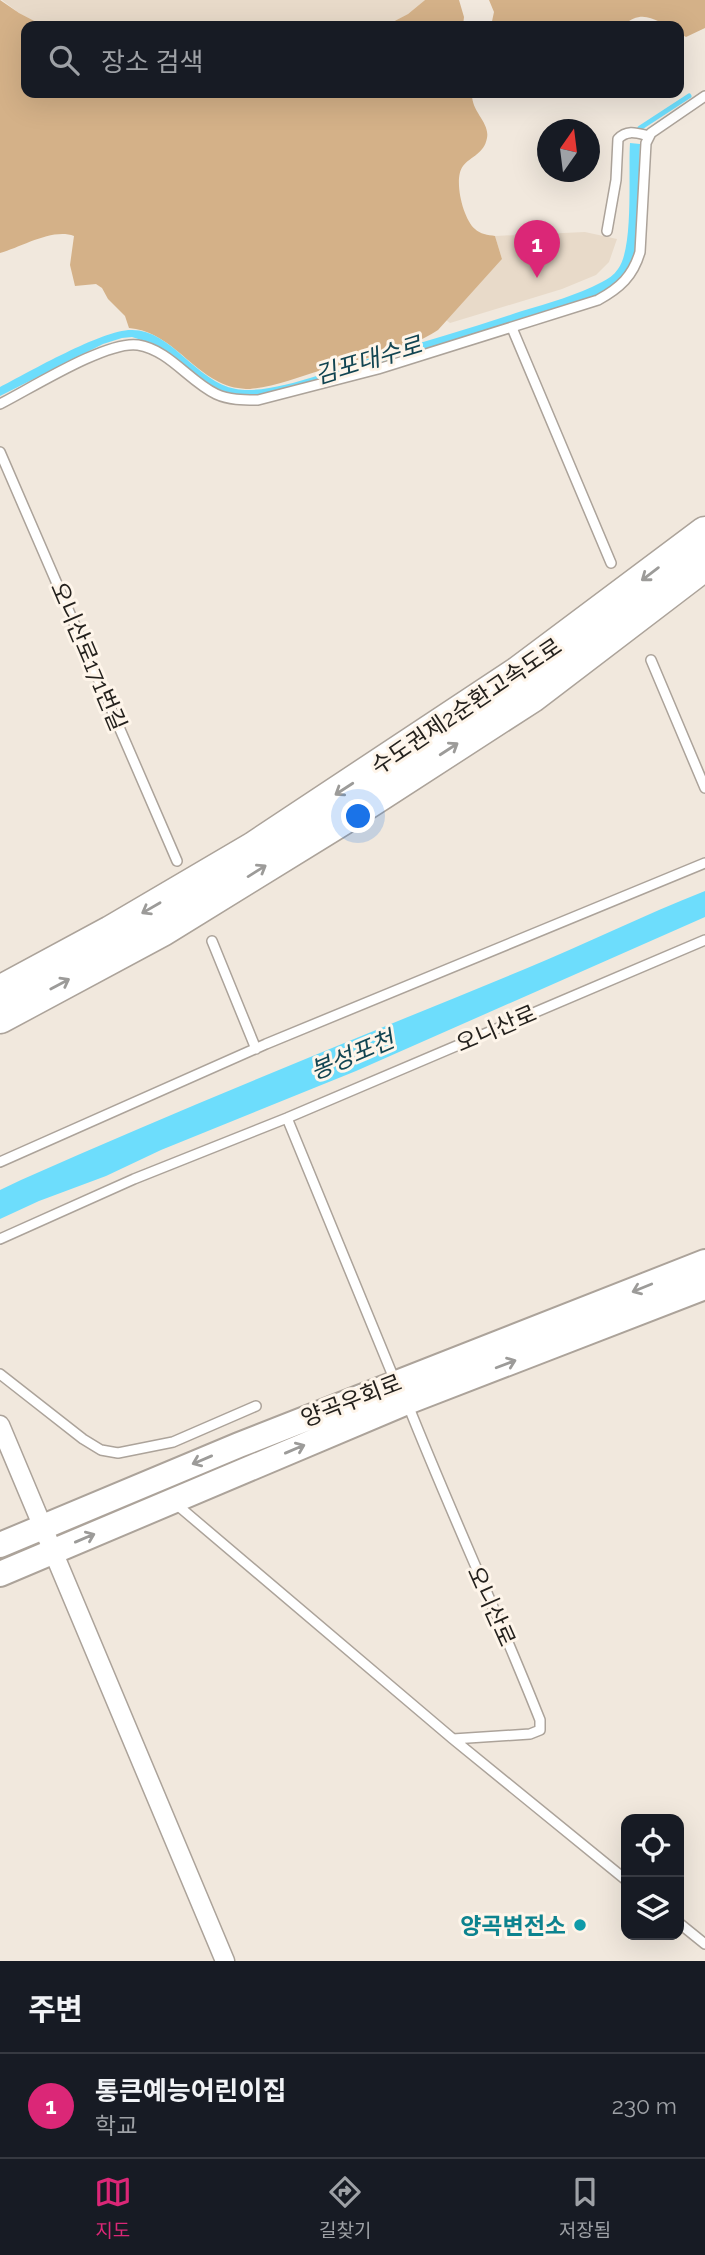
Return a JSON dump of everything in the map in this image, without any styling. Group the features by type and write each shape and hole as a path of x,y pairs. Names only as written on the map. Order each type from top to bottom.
{"highway":[{"name":"수도권제2순환고속도로","path":"0,992 111,932 254,848 518,673 705,533"},
{"name":"수도권제2순환고속도로","path":"0,1017 162,930 341,819 531,696 705,564"}],"main road":[{"name":"양곡우회로","path":"0,1574 172,1500 401,1392 705,1262"},
{"name":"양곡우회로","path":"0,1545 239,1445 705,1287"}],"street":[{"path":"0,1425 225,1961"}],"lane":[{"path":"0,404 100,353 127,345 153,350 213,393 242,400 258,400 378,369 598,300 614,291 635,269 640,252 646,143 649,136 705,96"},
{"path":"607,231 617,180 618,139 630,132 649,136"},
{"path":"512,328 611,563"},
{"name":"오니산로171번길","path":"0,452 177,861"},
{"path":"651,660 705,788"},
{"path":"0,1162 256,1049 705,863"},
{"path":"212,940 256,1049"},
{"name":"오니산로","path":"0,1238 134,1179 287,1118 705,940"},
{"name":"오니산로","path":"287,1118 540,1720 540,1730 530,1734 453,1739"},
{"path":"0,1374 83,1438 101,1450 118,1453 173,1443 257,1406"},
{"path":"172,1500 453,1739 622,1877"},
{"path":"684,1927 705,1944"}],"shaded area":[{"path":"0,0 34,21 21,21 21,98 472,98 486,127 487,138 483,148 460,172 459,189 471,224 482,233 495,236 502,259 438,330 426,337 382,354 268,386 242,389 219,382 155,335 129,328 125,316 108,299 102,288 96,284 75,286 70,265 74,236 47,236 0,253"},
{"path":"2,0 425,0 395,21 34,21"},
{"path":"425,0 459,0 464,17 464,21 395,21"},
{"path":"489,0 705,0 705,28 686,37 684,21 660,21 638,17 630,21 492,21 494,12"},
{"path":"585,232 617,239 609,262 596,275 562,289 450,323 446,320 502,259 495,236"}],"water":[{"path":"630,143 640,144 640,208 634,256 623,278 596,297 435,348 259,396 236,396 221,392 154,344 132,337 103,344 0,396 0,387 66,353 118,332 145,332 159,338 208,377 236,389 251,390 308,379 583,291 611,277 623,259 628,228"},
{"name":"봉성포천","path":"705,891 705,917 356,1071 0,1219 0,1190 21,1180"}],"waterway":[{"name":"김포대수로","path":"640,128 689,96"}],"place":[{"name":"통큰예능어린이집","path":"537,278"},
{"name":"양곡변전소","path":"580,1925"}]}
